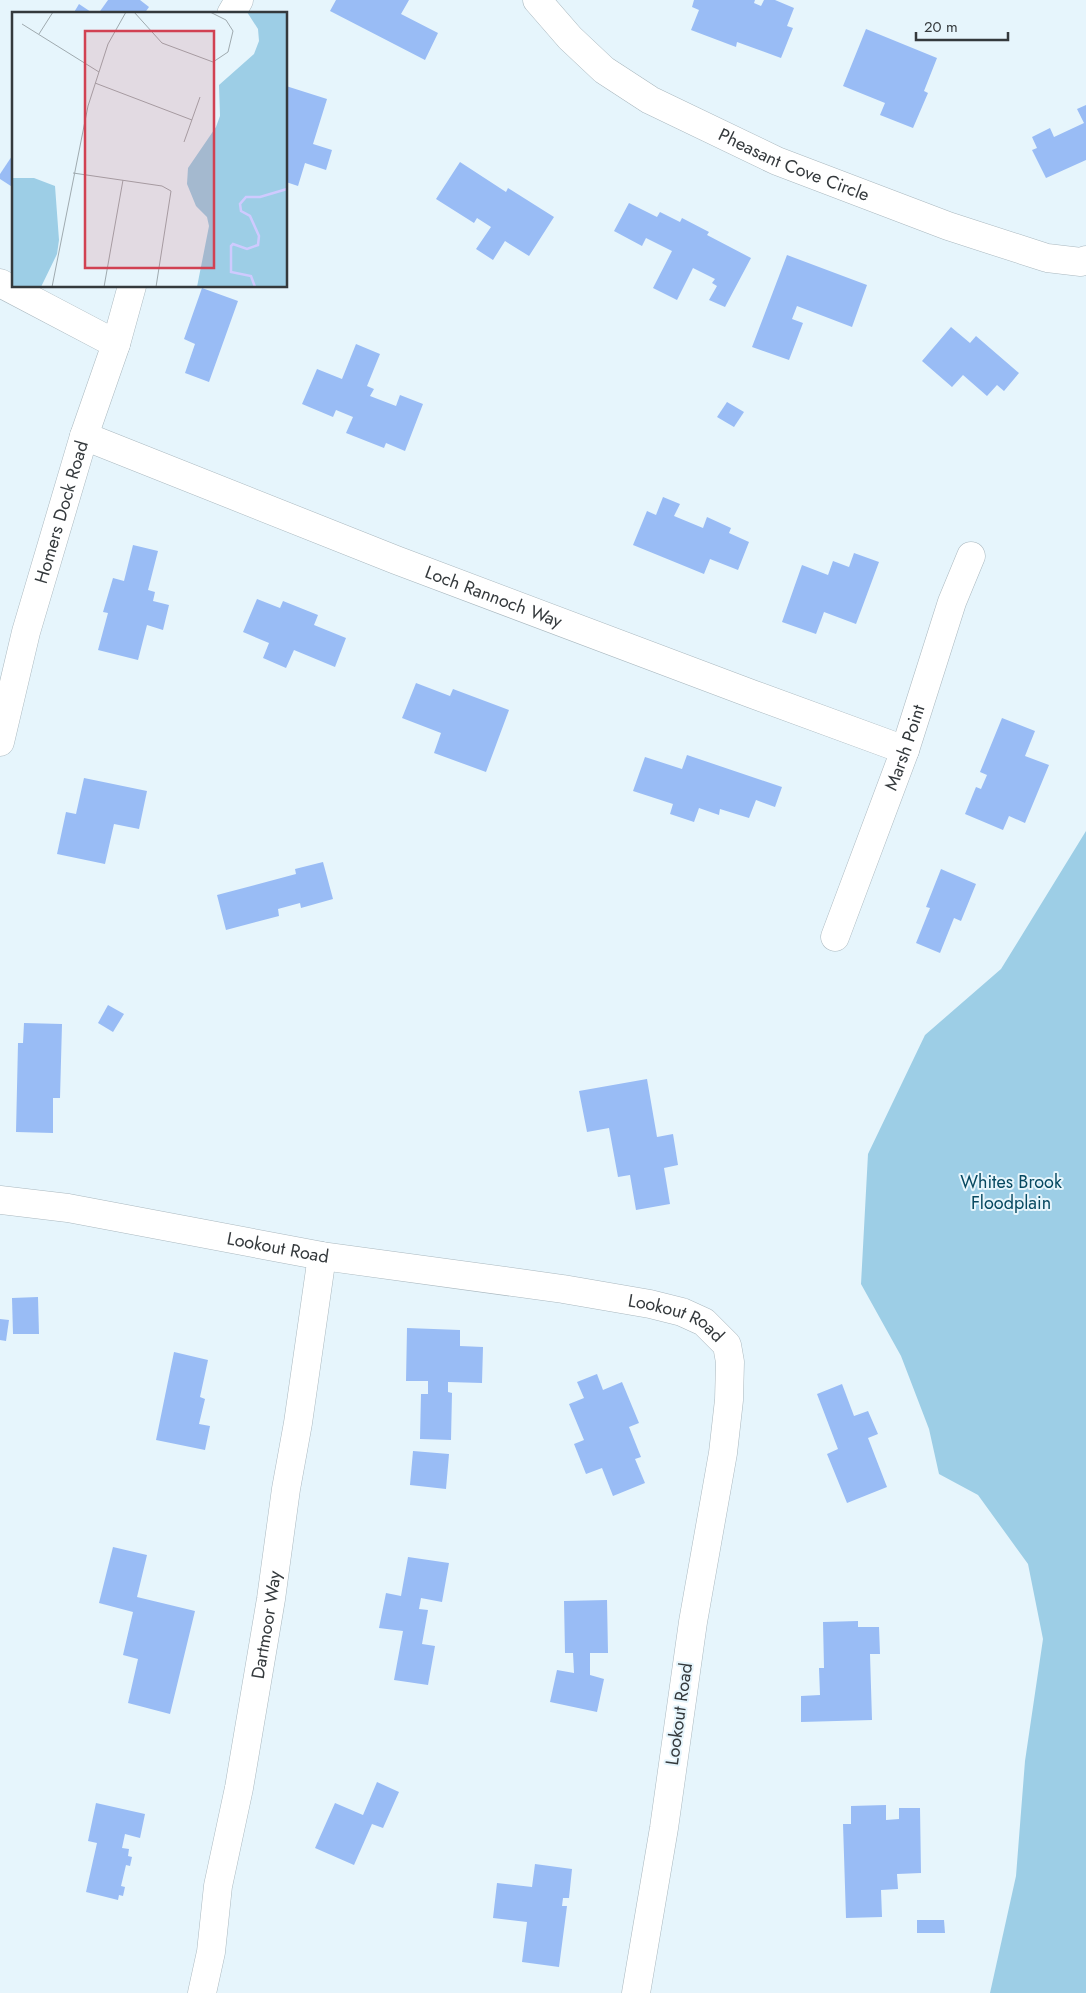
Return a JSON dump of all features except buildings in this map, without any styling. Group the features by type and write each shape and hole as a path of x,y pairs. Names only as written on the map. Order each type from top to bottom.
{"street":[{"path":"232,12 238,0"},
{"name":"Pheasant Cove Circle","path":"536,0 570,38 604,70 650,100 777,161 948,226 1047,258 1081,262 1086,260"},
{"path":"0,283 116,344"},
{"name":"Homers Dock Road","path":"0,742 26,632 84,436 116,344 131,288"},
{"name":"Loch Rannoch Way","path":"84,436 396,560 905,750"},
{"name":"Marsh Point","path":"835,937 905,750 952,602 971,556"},
{"name":"Lookout Road","path":"0,1200 68,1208 322,1256 563,1289 650,1304 682,1312 704,1322 727,1345 730,1362 729,1400 723,1453 693,1622 664,1828 636,1993"},
{"name":"Dartmoor Way","path":"202,1993 211,1952 218,1886 240,1788 322,1256"}],"green space":[{"name":"Whites Brook Floodplain","path":"1086,831 1086,1993 990,1993 1016,1876 1025,1761 1043,1639 1028,1564 978,1495 939,1474 929,1429 901,1356 861,1284 868,1154 925,1035 1001,969"}]}
